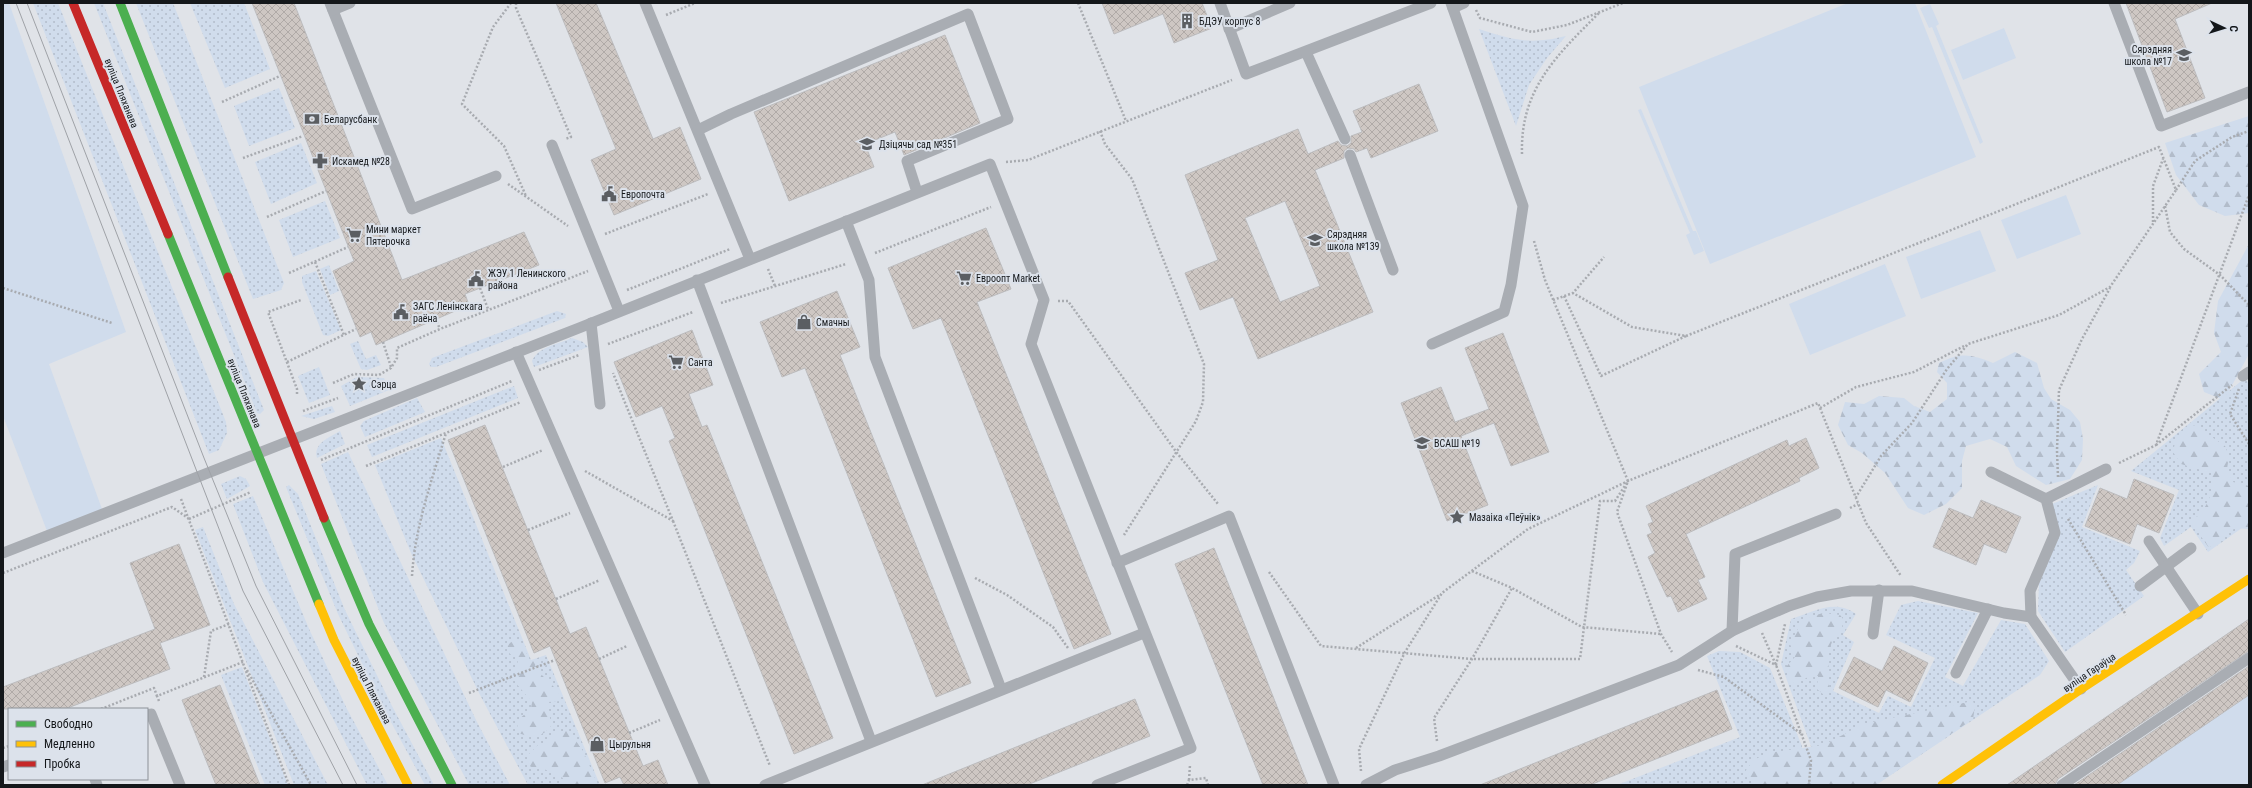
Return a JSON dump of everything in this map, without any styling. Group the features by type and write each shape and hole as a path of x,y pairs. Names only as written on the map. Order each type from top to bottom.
{"main road":[{"name":"вуліца Пляханава","path":"73,3 334,640 408,785"},
{"path":"120,3 292,440 369,624 452,785"},
{"name":"вуліца Гараўца","path":"1942,785 2081,689 2198,614 2249,579"}],"lane":[{"path":"350,3 331,7 412,209 496,176"},
{"path":"645,3 750,259"},
{"path":"1220,3 1246,74 1431,3"},
{"path":"1229,29 1290,3"},
{"path":"1432,344 1504,312 1511,285 1523,206 1452,6 1464,3"},
{"path":"2114,3 2161,126 2249,92"},
{"path":"698,130 730,114 968,14 1008,119 907,161 917,192"},
{"path":"1306,52 1345,139"},
{"path":"552,146 619,311"},
{"path":"1350,155 1392,270"},
{"path":"3,554 990,164 1044,300 1032,344 1144,633 1191,748 1097,785"},
{"path":"846,221 869,280 876,357 1001,689"},
{"path":"697,280 871,741"},
{"path":"590,323 595,349 600,404"},
{"path":"516,352 705,785"},
{"path":"1991,472 2050,497 2106,469"},
{"path":"2050,497 2055,533 2030,591 2031,617 2081,689"},
{"path":"1732,632 1736,554 1836,514"},
{"path":"1117,563 1229,516 1334,785"},
{"path":"2149,541 2198,614"},
{"path":"2140,586 2191,548"},
{"path":"1873,634 1878,590"},
{"path":"1364,781 1439,756 1679,665 1732,632 1756,620 1789,606 1817,597 1851,591 1912,591 1988,609 2031,617"},
{"path":"1956,673 1988,609"},
{"path":"765,785 871,741 1144,633"},
{"path":"2062,785 2249,658"},
{"path":"148,715 151,714 180,785"}],"path":[{"path":"511,3 493,27 462,104 504,146 526,197"},
{"path":"516,3 516,8 571,136 552,146"},
{"path":"666,15 695,3"},
{"path":"1078,3 1126,120"},
{"path":"1474,8 1480,18 1532,32 1567,25 1623,3"},
{"path":"1522,161 1522,134 1533,92 1556,56 1600,12"},
{"path":"990,164 1028,160 1126,120 1246,74"},
{"path":"222,102 280,76"},
{"path":"1100,131 1105,144 1132,179 1204,364 1204,402 1196,421 1113,552"},
{"path":"2058,478 2057,451 2059,390 2082,339 2110,287 2195,161 2232,136 2249,131"},
{"path":"243,158 303,136"},
{"path":"1564,296 1601,376 1686,336 2159,147 2176,190"},
{"path":"2153,223 2153,186 2163,158"},
{"path":"496,176 589,240 721,189"},
{"path":"267,217 326,191"},
{"path":"2156,445 2249,195"},
{"path":"357,444 527,375 707,307 861,259 1005,202"},
{"path":"2165,206 2170,232 2184,249 2220,275 2249,305"},
{"path":"1532,235 1553,300 1628,481 1617,512 1661,634 1679,665 1724,677 1803,735"},
{"path":"612,295 744,244"},
{"path":"289,273 348,247"},
{"path":"1553,300 1573,293 1604,257"},
{"path":"315,262 344,335"},
{"path":"333,383 354,374 379,375 392,368 397,358 397,348 488,309 600,266"},
{"path":"1820,408 1856,387 1914,372 1968,344 2059,315 2110,287"},
{"path":"3,288 112,323"},
{"path":"480,288 488,309"},
{"path":"1573,293 1632,327 1686,336"},
{"path":"297,401 297,389 268,312 301,300"},
{"path":"1044,300 1068,301 1206,491 1229,516"},
{"path":"435,318 440,329"},
{"path":"287,362 356,329"},
{"path":"383,342 392,368"},
{"path":"1856,497 1881,456 1912,423 1947,369 1968,344"},
{"path":"611,368 776,780"},
{"path":"2106,469 2156,445 2246,374"},
{"path":"2246,374 2230,414 2249,444"},
{"path":"296,414 338,398"},
{"path":"366,466 524,400"},
{"path":"1356,649 1442,593 1528,529 1628,481 1818,403 1866,523 1912,591"},
{"path":"412,576 414,546 446,432"},
{"path":"503,467 546,449"},
{"path":"562,457 673,521"},
{"path":"1266,568 1321,646 1405,652 1472,659 1580,659 1582,627 1600,501 1615,501 1628,481"},
{"path":"2050,497 2126,615"},
{"path":"3,573 172,507 189,519 289,785"},
{"path":"528,530 573,512"},
{"path":"955,567 1007,596 1053,627 1076,659"},
{"path":"1471,571 1512,588 1582,627 1661,634"},
{"path":"556,599 602,579"},
{"path":"1439,756 1434,718 1472,659 1512,588"},
{"path":"1364,781 1359,749 1405,652 1442,593"},
{"path":"1776,665 1789,606"},
{"path":"1756,620 1776,665 1803,735 1810,760 1809,785"},
{"path":"204,677 212,631 229,624"},
{"path":"1721,639 1776,665"},
{"path":"599,658 630,644"},
{"path":"469,694 555,660"},
{"path":"157,696 243,661"},
{"path":"243,661 311,785"},
{"path":"104,708 154,688 160,703"},
{"path":"629,733 663,718"},
{"path":"1187,785 1189,780 1206,778 1208,785"}],"green space":[{"path":"3,3 9,3 126,332 49,364 102,509 47,531 3,416"},
{"path":"33,3 58,3 226,422 227,433 219,450 209,454"},
{"path":"94,3 103,3 264,410 260,414 257,413"},
{"path":"136,3 173,3 284,283 281,290 253,299"},
{"path":"190,3 244,3 270,69 225,88"},
{"path":"1848,3 1915,3 1976,157 1710,264 1639,87"},
{"path":"1930,4 1939,24 1936,26 1983,142 1980,144 1932,27 1929,28 1920,8"},
{"path":"2004,28 2016,58 1963,80 1951,50"},
{"path":"1479,29 1502,36 1532,41 1566,36 1547,58 1529,85 1516,126"},
{"path":"279,88 295,128 249,146 234,106"},
{"path":"1641,109 1693,231 1696,231 1704,251 1694,255 1686,235 1690,233 1638,110"},
{"path":"2249,116 2249,213 2225,216 2199,205 2176,175 2165,143"},
{"path":"301,143 317,183 271,204 255,162"},
{"path":"2066,195 2081,234 2017,259 2001,220"},
{"path":"325,201 340,238 293,257 279,220"},
{"path":"1980,230 1996,271 1921,299 1906,257"},
{"path":"2249,244 2249,354 2224,400 2204,392 2199,374 2221,352 2214,333 2218,301"},
{"path":"1885,264 1906,316 1810,355 1789,304"},
{"path":"329,265 339,291 330,295 320,269"},
{"path":"316,271 341,330 328,336 323,335 302,282 302,276"},
{"path":"557,311 566,314 565,318 436,367 431,367 429,364 432,358"},
{"path":"572,338 583,342 588,347 534,367 532,361 539,352 549,346"},
{"path":"358,341 366,359 376,355 381,365 367,370 361,369 350,344"},
{"path":"2015,352 2037,363 2044,388 2051,399 2070,410 2080,422 2083,439 2082,460 2070,479 2046,485 2016,466 2007,447 1990,439 1966,446 1962,461 1962,488 1946,504 1924,515 1908,508 1885,473 1862,453 1848,445 1838,425 1845,402 1864,404 1879,396 1904,398 1914,406 1930,412 1947,399 1947,383 1937,372 1939,363 1954,357 1972,356 1993,363"},
{"path":"319,367 330,395 309,403 298,376"},
{"path":"357,377 384,378 389,390 350,406 341,386"},
{"path":"2245,378 2249,384 2249,523 2208,552 2191,527 2164,546 2160,538 2179,490 2131,471"},
{"path":"514,386 518,398 372,457 367,445"},
{"path":"417,398 425,412 365,437 360,426 364,421"},
{"path":"332,406 335,412 314,419 301,416"},
{"path":"2194,425 2225,446 2229,456 2227,469 2233,482 2249,486 2249,529 2235,528 2209,548 2191,522 2206,506 2211,489 2211,473 2181,464 2173,452 2176,438"},
{"path":"340,431 345,444 317,458 317,448 327,439"},
{"path":"441,438 531,660 546,655 600,785 528,785 480,695 411,553 375,465"},
{"path":"348,452 477,722 510,785 469,785 384,623 321,464"},
{"path":"240,476 246,479 250,486 227,499 221,484"},
{"path":"289,485 298,494 345,610 392,706 434,785 425,785 385,711 338,614 286,487"},
{"path":"2098,485 2082,527 2140,551 2134,563 2126,570 2144,596 2065,652 2038,611 2039,583 2060,534 2052,504"},
{"path":"253,496 310,631 347,709 388,785 367,785 263,582 233,504"},
{"path":"203,527 234,604 328,785 294,785 195,530"},
{"path":"1918,601 1978,613 1945,677 1963,686 2001,620 2025,624 2049,661 2040,675 1876,785 1815,785 1816,760 1781,664 1791,619 1816,610 1832,607 1848,609 1856,614 1843,635 1854,642 1833,691 1879,713 1888,696 1911,707 1935,658 1886,635 1901,605"},
{"path":"1823,613 1840,615 1843,619 1842,629 1836,635 1830,649 1829,688 1824,695 1817,689 1818,676 1810,676 1795,684 1789,680 1786,667 1795,657 1790,644 1803,619"},
{"path":"516,639 523,644 530,662 538,659 538,663 535,665 537,669 556,689 561,697 561,701 548,702 551,726 544,733 536,736 527,736 517,732 518,720 531,709 532,702 515,682 518,659 510,654 507,645"},
{"path":"1719,651 1740,652 1770,668 1802,746 1802,785 1617,785 1740,737 1707,656"},
{"path":"242,667 288,785 265,785 221,675"},
{"path":"2249,695 2249,785 2117,785"},
{"path":"1973,701 1975,707 1973,719 1876,785 1762,785 1748,780 1746,770 1754,760 1767,753 1824,745 1863,724"},
{"path":"554,731 569,731 583,751 598,785 561,785 563,778 544,769 535,769 528,765 528,755 538,745 546,745"}],"building":[{"path":"252,3 294,3 402,280 524,232 539,265 465,294 469,305 376,345 371,332 360,337 333,271 354,261"},
{"path":"556,3 596,3 653,139 680,127 701,179 614,215 591,160 616,149"},
{"name":"БДЭУ корпус 8","path":"1102,3 1202,3 1212,28 1174,43 1163,14 1114,34"},
{"path":"2126,3 2212,3 2175,19 2205,98 2167,112"},
{"path":"945,35 980,123 904,155 895,132 865,144 874,167 789,201 754,112"},
{"path":"1419,84 1438,131 1371,158 1367,148 1356,152 1354,149 1348,148 1344,151 1344,158 1315,170 1373,312 1258,359 1233,297 1200,310 1185,273 1218,260 1185,175 1298,129 1308,154 1338,141 1341,145 1347,146 1351,143 1351,136 1362,132 1353,111","holes":["1285,201 1320,286 1280,302 1245,218"]},
{"path":"986,228 1011,289 977,302 1111,634 1074,649 941,318 913,329 888,268"},
{"path":"837,291 860,347 840,355 971,683 936,697 805,368 782,377 760,322"},
{"path":"692,330 713,385 689,394 702,427 707,425 833,738 794,754 669,441 675,438 662,406 636,417 614,362"},
{"path":"1503,333 1549,452 1511,466 1494,423 1461,436 1488,505 1447,521 1401,403 1441,387 1455,422 1489,409 1465,348"},
{"path":"485,425 570,634 586,627 643,766 658,760 668,785 624,785 620,777 605,783 550,646 534,653 448,440"},
{"path":"1806,438 1819,468 1799,478 1800,481 1686,534 1705,577 1698,580 1707,599 1678,612 1671,596 1667,597 1648,557 1655,553 1647,535 1652,533 1648,524 1653,522 1646,506 1787,440 1789,446"},
{"path":"2134,479 2174,495 2159,533 2137,524 2130,544 2085,526 2100,488 2127,499"},
{"path":"1981,500 2021,517 2006,553 1984,544 1976,565 1933,547 1949,508 1973,518"},
{"path":"179,544 210,625 160,643 170,669 68,708 3,709 3,687 155,629 130,563"},
{"path":"1214,548 1308,785 1263,785 1175,564"},
{"path":"2249,619 2249,651 2058,779 2055,785 2007,785"},
{"path":"1894,646 1928,663 1910,702 1886,690 1878,707 1839,688 1854,657 1882,671"},
{"path":"2249,666 2249,695 2117,785 2074,785"},
{"path":"220,685 260,785 216,785 191,723 182,700"},
{"path":"1717,690 1732,729 1590,785 1480,785"},
{"path":"1135,699 1150,736 1027,785 922,785"}],"tram line":[{"path":"16,3 243,591 343,785"},
{"path":"27,3 204,458 256,586 357,785"}],"traffic: fast":[{"path":"120,3 228,277"},
{"path":"168,234 319,604"},
{"path":"324,518 369,624 452,785"}],"traffic: slow":[{"path":"1942,785 2081,689 2249,579"},
{"path":"319,604 334,640 408,785"}],"traffic: jam":[{"path":"73,3 168,234"},
{"path":"228,277 324,518"}],"place":[{"name":"БДЭУ корпус 8","path":"1187,21"},
{"name":"Сярэдняя школа №17","path":"2184,55"},
{"name":"Беларусбанк","path":"312,119"},
{"name":"Дзіцячы сад №351","path":"867,144"},
{"name":"Искамед №28","path":"320,161"},
{"name":"Европочта","path":"609,194"},
{"name":"Мини маркет Пятерочка","path":"354,235"},
{"name":"Сярэдняя школа №139","path":"1315,240"},
{"name":"Евроопт Market","path":"964,278"},
{"name":"ЖЭУ 1 Ленинского района","path":"476,279"},
{"name":"ЗАГС Ленінскага раёна","path":"401,312"},
{"name":"Смачны","path":"804,322"},
{"name":"Санта","path":"676,362"},
{"name":"Сэрца","path":"359,384"},
{"name":"ВСАШ №19","path":"1422,443"},
{"name":"Мазаіка «Пеўнік»","path":"1457,517"},
{"name":"Цырульня","path":"597,744"}]}
